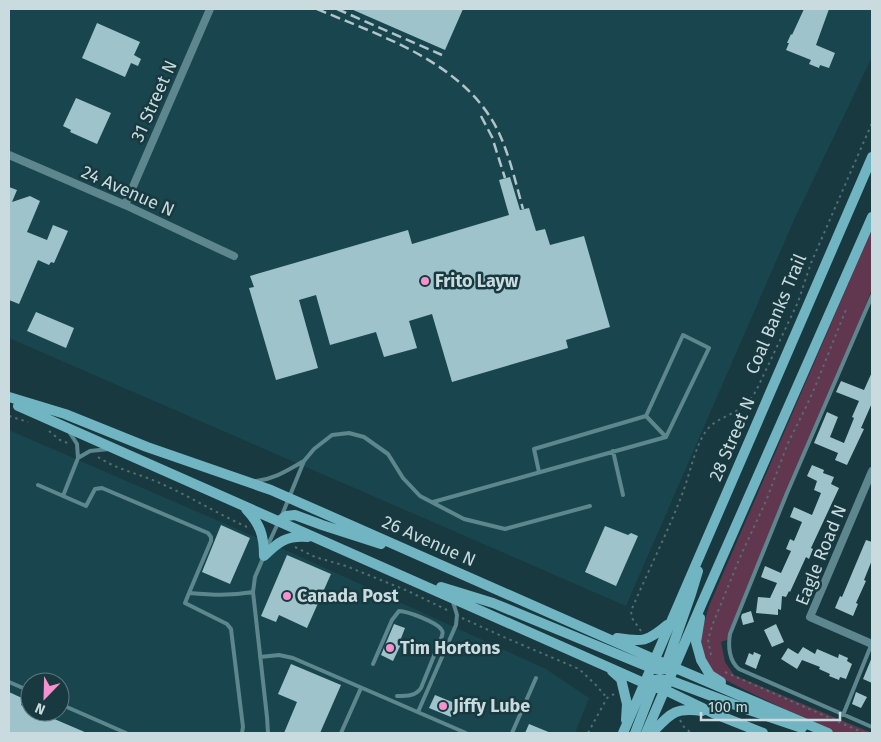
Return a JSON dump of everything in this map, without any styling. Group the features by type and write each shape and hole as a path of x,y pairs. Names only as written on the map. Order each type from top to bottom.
{"main road":[{"name":"28 Street N","path":"646,733 670,622 872,158"},
{"name":"28 Street N","path":"659,675 702,603 872,216"},
{"name":"26 Avenue N","path":"9,397 65,414 147,447 290,498 601,635 713,713 763,733"},
{"name":"26 Avenue N","path":"9,402 608,667 659,675 754,701 828,733"},
{"path":"244,506 260,528 264,542 264,556"},
{"path":"279,521 286,516 295,515 441,564"},
{"path":"628,731 659,675 691,594 712,527"},
{"path":"264,556 274,545 287,538 299,536 315,537"},
{"path":"402,576 493,603 659,675 749,710 816,733"},
{"path":"702,603 696,642 701,660 710,675 754,701"},
{"path":"601,635 637,641 654,636 670,622"},
{"path":"608,667 621,679 627,704 628,731"},
{"path":"652,733 679,710 713,713"}],"street":[{"name":"31 Street N","path":"125,205 210,9"},
{"name":"24 Avenue N","path":"9,155 125,205 234,256"},
{"name":"Eagle Road N","path":"872,472 810,617 872,644"}],"lane":[{"path":"872,296 787,493 729,639 729,650 735,666 872,727"},
{"path":"433,502 666,437 710,348 682,335 646,416 534,449 539,472"},
{"path":"646,416 666,437"},
{"path":"63,496 78,458 77,444 67,427"},
{"path":"268,733 268,717 253,592 255,577 290,498 304,461 314,449 332,435 349,432 364,437 388,454 403,478 420,496 464,518 505,529 590,506"},
{"path":"78,458 90,451 115,449"},
{"path":"613,452 622,496"},
{"path":"246,482 267,480 304,461"},
{"path":"38,486 86,506 95,489 102,488 208,533 211,541 185,603 227,624 231,629 243,727 242,733"},
{"path":"190,592 215,596 253,592"},
{"path":"418,712 456,625 457,615 451,597"},
{"path":"373,664 392,620 399,611 423,619 441,628 442,636 422,688 416,694 398,696"},
{"path":"843,714 872,644"},
{"path":"260,657 279,655 288,657 466,733"},
{"path":"512,733 536,678"},
{"path":"341,733 361,688"},
{"path":"70,708 126,733"}],"path":[{"name":"Coal Banks Trail","path":"642,634 632,618 631,611 683,493 698,447 710,426 741,408 756,391 798,302 811,263 872,123"},
{"path":"713,659 708,640 712,626 741,555 766,501 788,443 812,394 847,307"},
{"path":"9,416 28,422"},
{"path":"47,430 60,440 70,444 77,444"},
{"path":"90,451 108,464 162,484 225,517 252,529 260,528"},
{"path":"287,538 291,545 305,553 408,591 506,638 579,669 596,684 607,698"},
{"path":"720,669 864,733"},
{"path":"588,733 607,698 618,692"},
{"path":"678,716 684,727 691,733"}],"shaded area":[{"path":"9,9 872,9 872,57 794,220 626,606 9,338"},
{"path":"872,229 872,289 837,379 758,565 729,639 721,642 725,662 734,675 872,733 834,733 712,673 699,642 709,606"},
{"path":"9,430 290,552 546,669 589,698 575,733 9,733"}],"building":[{"path":"351,9 463,9 445,50"},
{"path":"804,9 829,9 816,45 835,53 829,68 820,65 819,68 809,64 811,60 786,50 789,43 787,43"},
{"path":"97,23 140,42 134,55 141,59 138,66 131,63 125,77 82,58"},
{"path":"76,98 111,113 97,144 70,132 71,130 63,126"},
{"name":"Frito Layw","path":"510,177 520,210 529,208 536,231 545,229 550,245 584,236 610,327 566,340 568,348 452,382 432,314 409,321 417,348 384,357 376,332 330,345 316,295 299,300 318,368 276,380 249,288 254,287 250,276 408,230 412,244 509,215 499,180"},
{"path":"9,187 17,190 12,202 30,196 40,201 27,232 47,240 53,225 68,231 54,263 51,262 49,265 38,260 19,304 9,300"},
{"path":"36,312 74,328 66,348 27,331"},
{"path":"872,372 872,403 861,428 864,429 847,465 835,460 838,453 814,443 827,412 838,417 830,437 844,443 859,401 836,392 841,381 864,390"},
{"path":"812,465 824,470 823,473 834,477 831,484 839,488 811,548 813,549 809,559 806,557 790,592 786,597 782,596 781,610 778,609 778,615 756,613 758,597 770,598 777,583 761,577 765,566 781,573 791,551 786,549 790,539 794,541 802,522 790,517 794,507 812,515 821,493 814,490 817,481 807,476"},
{"path":"221,525 250,538 230,584 202,572"},
{"path":"605,526 628,535 631,533 638,536 616,586 585,572"},
{"path":"866,540 872,542 872,560 853,616 835,608 840,596 842,597"},
{"path":"287,555 331,574 307,628 279,615 276,622 261,616"},
{"path":"751,611 754,622 743,625 742,614"},
{"name":"Tim Hortons","path":"394,624 405,628 400,641 402,642 393,661 381,655"},
{"path":"776,624 784,642 772,647 764,630"},
{"path":"803,647 815,654 817,649 838,658 839,654 848,658 847,661 852,664 846,679 840,677 839,680 829,676 830,674 819,669 820,667 802,660 797,669 781,659 788,648 798,654"},
{"path":"754,652 761,655 756,669 745,664 749,653 753,655"},
{"path":"872,657 872,683 863,679"},
{"path":"291,664 341,685 320,733 284,733 297,702 278,694"},
{"path":"9,692 20,697 20,722 61,722 87,733 9,733"},
{"path":"856,692 867,697 861,708 852,704"},
{"name":"Jiffy Lube","path":"435,695 457,704 451,717 429,708"},
{"path":"529,724 551,733 525,733"}],"railway":[{"path":"317,9 369,30 420,55 444,70 466,88 484,109 499,133 510,161 523,209"},
{"path":"337,9 442,55"},
{"path":"481,116 492,137 505,178"}],"place":[{"name":"Frito Layw","path":"425,281"},
{"name":"Canada Post","path":"287,596"},
{"name":"Tim Hortons","path":"390,648"},
{"name":"Jiffy Lube","path":"443,706"}]}
